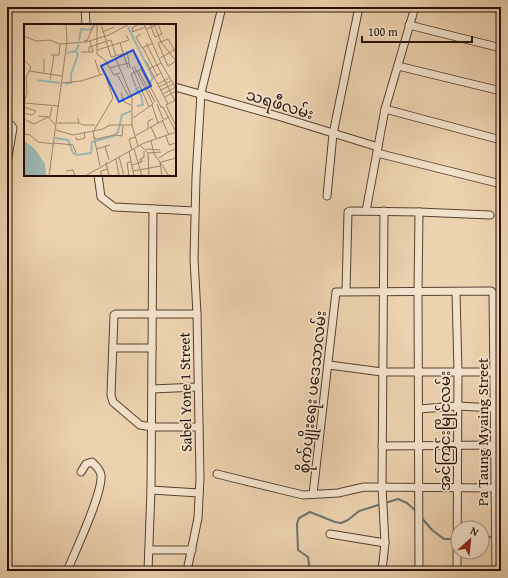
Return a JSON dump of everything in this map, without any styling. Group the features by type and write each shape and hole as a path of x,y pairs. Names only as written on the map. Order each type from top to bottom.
{"street":[{"path":"85,7 86,24"},
{"name":"Sabel Yone 1 Street","path":"187,571 198,518 199,493 197,314 194,259 201,93 222,7"},
{"path":"327,196 333,134 359,7"},
{"path":"366,211 385,109 415,7"},
{"path":"409,25 501,48"},
{"path":"398,66 501,91"},
{"name":"သရဖီလမ်း","path":"176,87 201,93 333,134 378,150 501,184"},
{"path":"385,109 501,140"},
{"path":"7,123 12,125 13,128 7,163"},
{"path":"98,176 101,197 114,207 195,211"},
{"path":"148,571 152,427 153,209"},
{"path":"456,292 346,291 348,212 419,212 490,215"},
{"path":"382,571 385,543 382,487 384,212"},
{"path":"419,212 418,487 420,571"},
{"name":"Pa Taung Myaing Street","path":"456,292 488,290 493,293 496,571"},
{"name":"စိုက်ပျိုးရေး ပဒေသာလမ်း","path":"314,494 336,293 338,291 346,291"},
{"name":"အင်ကြင်းမြိုင်လမ်း","path":"456,292 458,372 457,571"},
{"path":"197,314 152,313 114,315 111,395 113,402 136,423 143,426 199,427"},
{"path":"113,348 152,348"},
{"path":"329,365 382,372 495,372"},
{"path":"152,389 198,387"},
{"path":"419,409 457,406 495,408"},
{"path":"382,446 495,445"},
{"path":"66,571 92,509 101,482 101,473 97,466 92,462 86,464 80,472"},
{"path":"217,474 303,495 338,493 364,487 495,488"},
{"path":"151,490 199,493"},
{"path":"330,534 385,543"},
{"path":"149,550 192,550"}],"waterway":[{"path":"310,571 308,557 298,550 297,524 299,518 310,512 341,523 348,520 359,511 398,499 407,503 417,512"},
{"path":"421,517 432,530 444,539 450,539"},
{"path":"490,537 501,534"}]}
